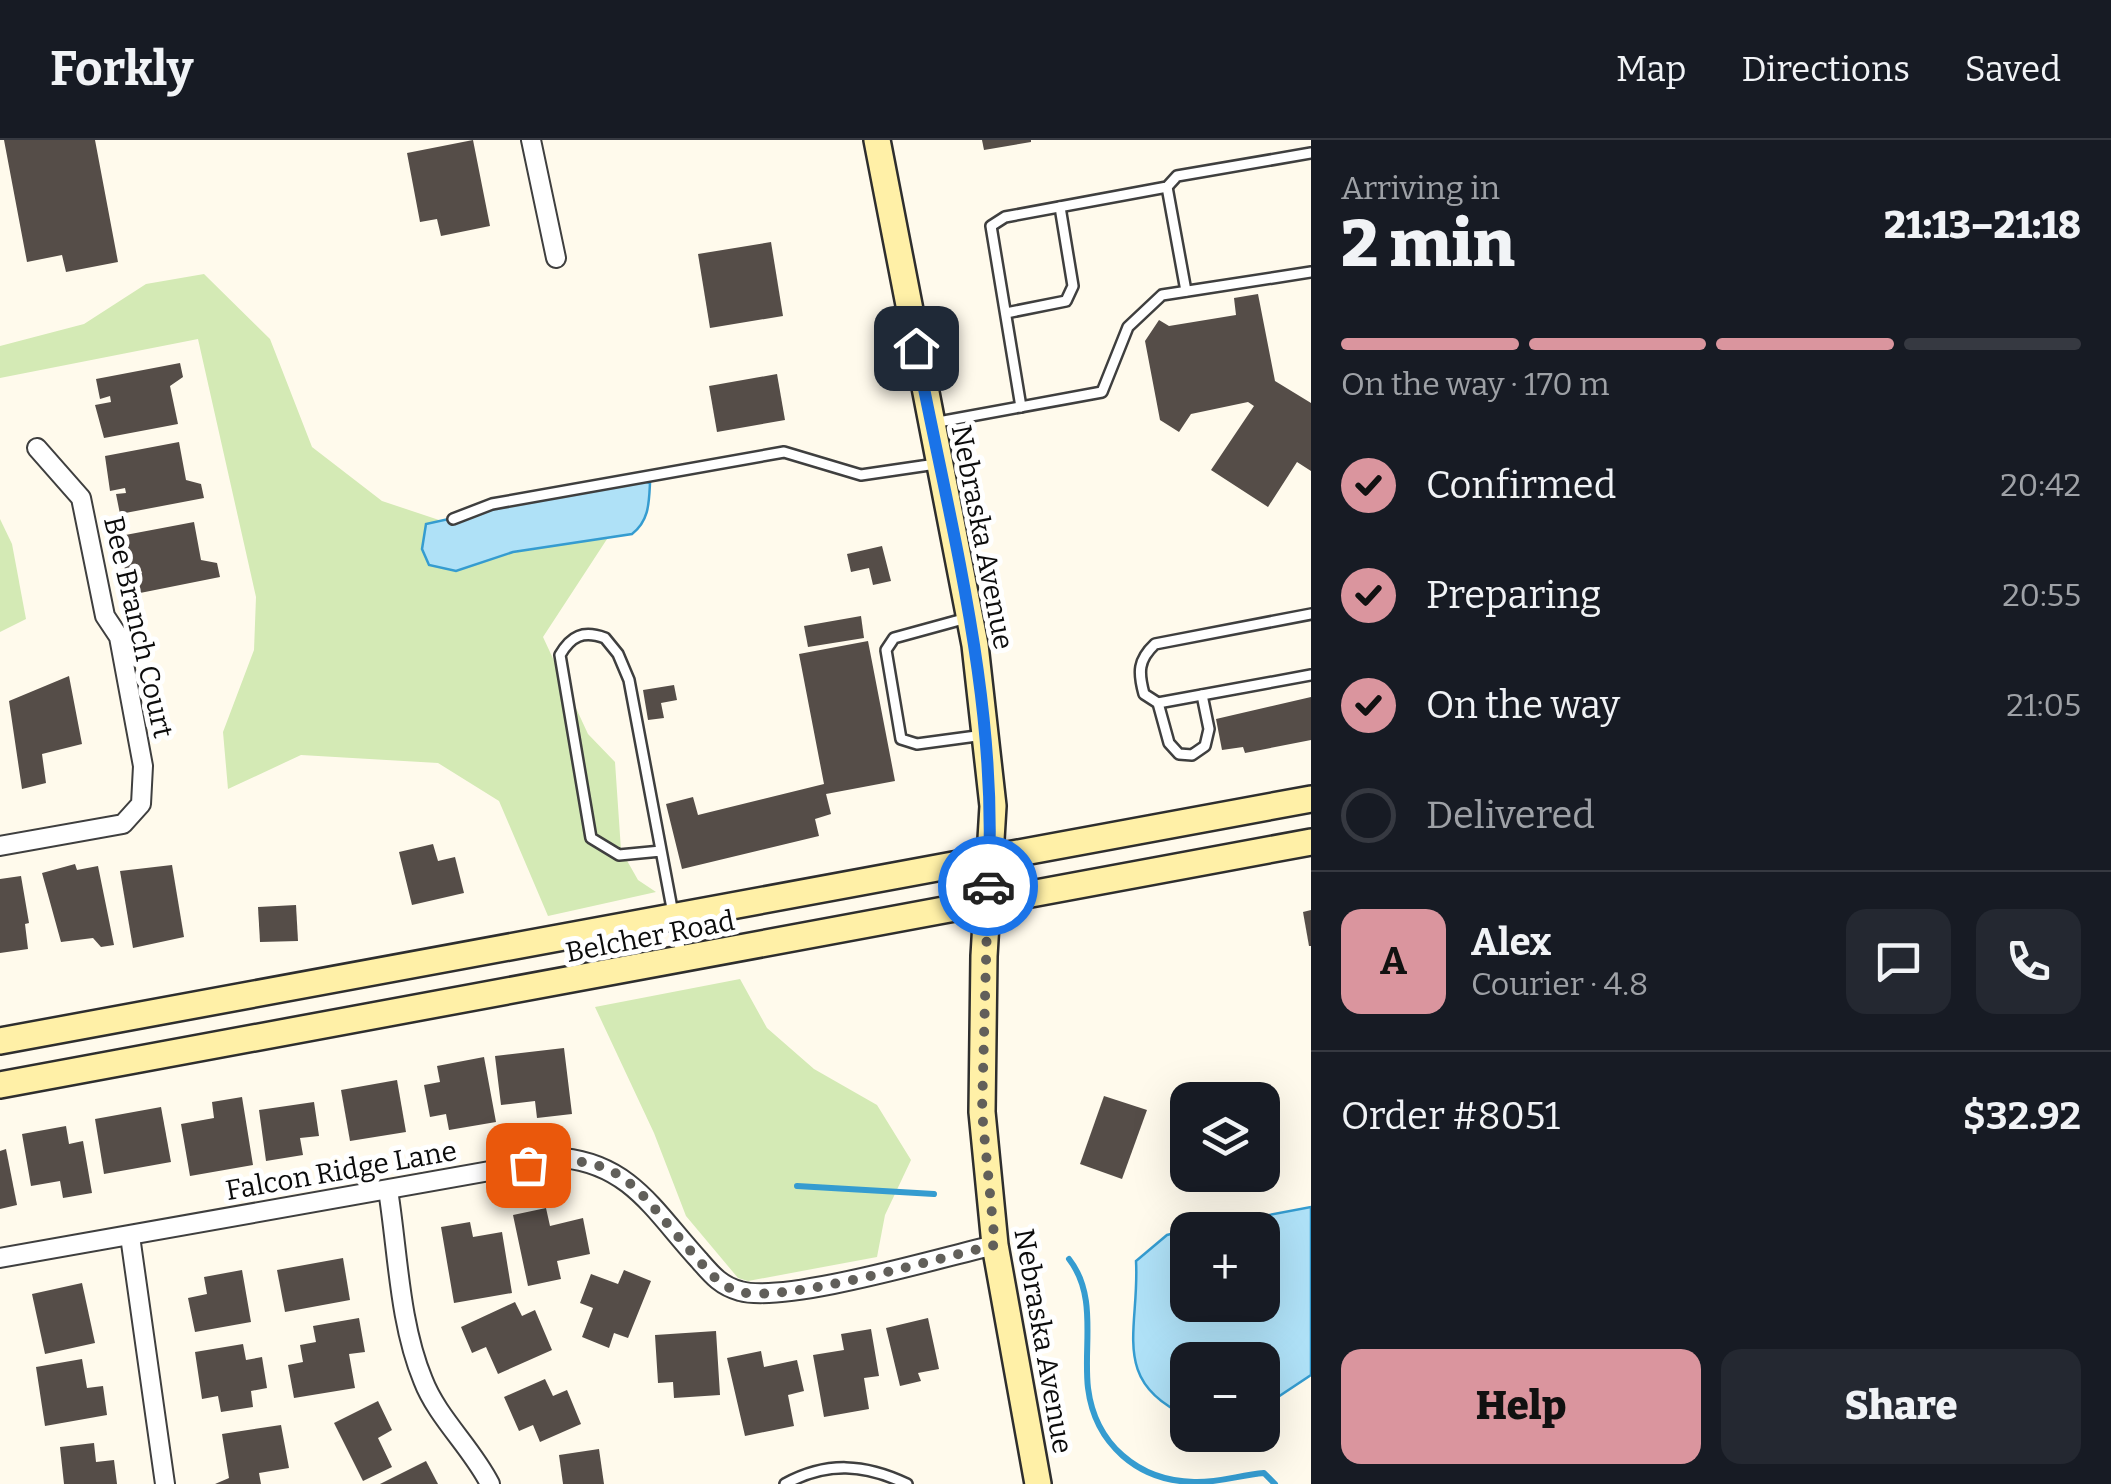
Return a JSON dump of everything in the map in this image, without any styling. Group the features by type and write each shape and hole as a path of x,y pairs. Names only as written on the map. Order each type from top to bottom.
{"main road":[{"name":"Nebraska Avenue","path":"877,140 969,618 985,735 993,806 982,1112 995,1245 1038,1484"},
{"name":"Belcher Road","path":"0,1041 1311,798"},
{"name":"Belcher Road","path":"0,1085 1311,842"}],"street":[{"path":"532,140 556,258"},
{"name":"Bee Branch Court","path":"0,846 123,824 141,804 144,766 119,637 105,616 81,498 37,448"},
{"name":"Falcon Ridge Lane","path":"0,1258 564,1158 598,1162 625,1179 721,1284 744,1293 786,1292 995,1245"},
{"path":"388,1190 411,1345 424,1384 476,1456 490,1484"},
{"path":"130,1236 165,1484"}],"lane":[{"path":"1022,407 991,226 1005,217 1168,187 1177,176 1311,153"},
{"path":"1168,187 1186,291"},
{"path":"1006,313 1066,301 1073,286 1060,207"},
{"path":"931,424 1102,392 1128,327 1162,294 1311,272"},
{"path":"452,519 492,504 784,452 861,474 938,463"},
{"path":"1202,695 1209,729 1206,746 1192,756 1179,754 1170,743 1158,703 1144,694 1139,675 1142,656 1155,644 1311,614"},
{"path":"969,618 894,638 886,650 900,739 917,744 985,735"},
{"path":"661,851 619,856 591,838 560,655 568,642 580,635 605,638 618,654 628,680 661,851 682,961"},
{"path":"1158,703 1311,675"},
{"path":"785,1484 835,1466 873,1468 906,1484"}],"green space":[{"path":"204,274 270,339 312,447 382,501 439,520 429,565 456,571 513,552 609,536 543,637 588,734 615,762 621,850 638,880 656,892 548,916 499,801 438,763 301,755 228,789 223,732 254,650 256,597 198,339 0,378 0,346 84,324 146,284"},
{"path":"0,519 12,544 26,619 0,632"},
{"path":"740,979 767,1028 814,1069 877,1105 911,1160 885,1215 877,1257 748,1281 738,1278 686,1216 654,1133 595,1007"}],"water":[{"path":"634,478 650,483 645,517 632,534 513,552 456,571 429,565 422,549 426,524"},
{"path":"1311,1207 1311,1375 1280,1396 1280,1342 1170,1342 1170,1406 1163,1402 1147,1386 1134,1350 1136,1261 1170,1234 1170,1322 1280,1322 1280,1213"}],"building":[{"path":"4,140 95,140 118,262 66,272 62,255 27,262"},
{"path":"473,140 490,226 441,236 437,219 420,222 407,153"},
{"path":"982,140 1031,140 1031,142 984,150"},
{"path":"771,242 783,316 710,328 698,254"},
{"path":"1258,294 1275,381 1311,403 1311,471 1297,462 1268,507 1211,470 1254,406 1248,402 1191,414 1179,432 1160,420 1145,341 1159,320 1169,326 1236,315 1234,298"},
{"path":"180,363 183,377 170,386 178,424 104,438 95,405 111,402 110,396 100,399 96,379"},
{"path":"777,374 785,420 717,432 709,386"},
{"path":"179,442 186,480 201,484 204,498 120,514 116,494 126,493 125,488 110,491 105,456"},
{"path":"194,522 201,560 217,563 220,577 135,594 131,574 142,573 140,567 125,571 120,536"},
{"path":"882,546 891,581 873,585 869,568 851,572 847,554"},
{"path":"861,616 864,638 808,647 804,626"},
{"path":"868,641 895,781 826,794 831,814 815,819 819,836 682,869 666,804 693,797 698,815 824,784 799,654"},
{"path":"69,676 82,744 42,754 46,783 22,789 9,701"},
{"path":"674,685 677,700 661,703 664,718 648,720 643,690"},
{"path":"1311,697 1311,740 1245,753 1243,747 1222,750 1216,719"},
{"path":"433,844 438,861 455,857 464,893 412,905 399,852"},
{"path":"75,864 77,870 98,866 114,945 101,947 93,938 61,942 42,873"},
{"path":"172,865 184,937 133,948 120,871"},
{"path":"21,876 29,923 25,924 28,949 0,953 0,879"},
{"path":"296,905 298,941 260,942 258,907"},
{"path":"1311,910 1311,946 1309,946 1303,912"},
{"path":"564,1048 572,1114 537,1118 535,1101 501,1105 495,1056"},
{"path":"484,1057 496,1122 449,1130 446,1114 430,1117 424,1085 440,1082 437,1066"},
{"path":"397,1080 406,1132 350,1141 341,1090"},
{"path":"1104,1096 1147,1110 1122,1179 1080,1164"},
{"path":"242,1097 253,1165 190,1176 181,1124 214,1118 212,1102"},
{"path":"314,1102 319,1136 300,1138 303,1155 266,1161 259,1110"},
{"path":"161,1107 171,1162 104,1174 95,1119"},
{"path":"66,1126 69,1144 83,1141 92,1193 63,1198 60,1181 31,1186 22,1134"},
{"path":"6,1149 17,1205 0,1209 0,1151"},
{"path":"546,1208 550,1226 583,1218 590,1254 557,1261 561,1279 528,1286 513,1215"},
{"path":"470,1222 473,1237 502,1232 512,1293 454,1303 441,1227"},
{"path":"343,1258 350,1300 285,1312 277,1270"},
{"path":"242,1270 251,1322 195,1332 188,1298 207,1294 204,1277"},
{"path":"624,1270 651,1281 628,1338 614,1333 609,1348 582,1337 593,1308 580,1303 591,1274 618,1284"},
{"path":"82,1283 95,1343 45,1354 32,1294"},
{"path":"515,1302 522,1316 535,1310 552,1350 498,1374 486,1347 472,1353 461,1327"},
{"path":"359,1318 365,1352 349,1354 355,1388 294,1398 288,1365 303,1362 300,1345 316,1342 313,1326"},
{"path":"928,1318 939,1369 918,1373 921,1381 900,1386 886,1328"},
{"path":"871,1329 879,1376 864,1378 869,1409 824,1417 813,1355 844,1350 841,1334"},
{"path":"716,1331 720,1395 674,1398 673,1382 658,1383 655,1335"},
{"path":"243,1344 246,1360 262,1357 267,1388 251,1391 253,1407 221,1412 218,1396 202,1399 195,1352"},
{"path":"761,1351 764,1367 797,1360 804,1391 788,1395 794,1426 745,1436 727,1358"},
{"path":"82,1359 87,1388 103,1386 107,1415 45,1426 36,1367"},
{"path":"545,1379 553,1396 567,1390 581,1424 540,1442 533,1425 519,1431 504,1397"},
{"path":"378,1401 392,1430 378,1438 392,1467 363,1481 334,1423"},
{"path":"281,1425 289,1468 259,1473 261,1484 215,1484 229,1478 222,1434"},
{"path":"94,1443 96,1462 114,1460 117,1484 64,1484 60,1447"},
{"path":"599,1449 604,1484 563,1484 559,1455"},
{"path":"426,1461 438,1484 380,1484"}],"waterway":[{"path":"797,1186 934,1194"},
{"path":"1069,1259 1084,1289 1092,1408 1110,1442 1138,1467 1174,1480 1203,1482 1264,1473 1275,1484"}],"way so far":[{"path":"528,1165 564,1158 598,1162 625,1179 721,1284 744,1293 786,1292 995,1245 982,1112 988,886"}],"route":[{"path":"916,348 975,645 993,806 988,886"}]}
